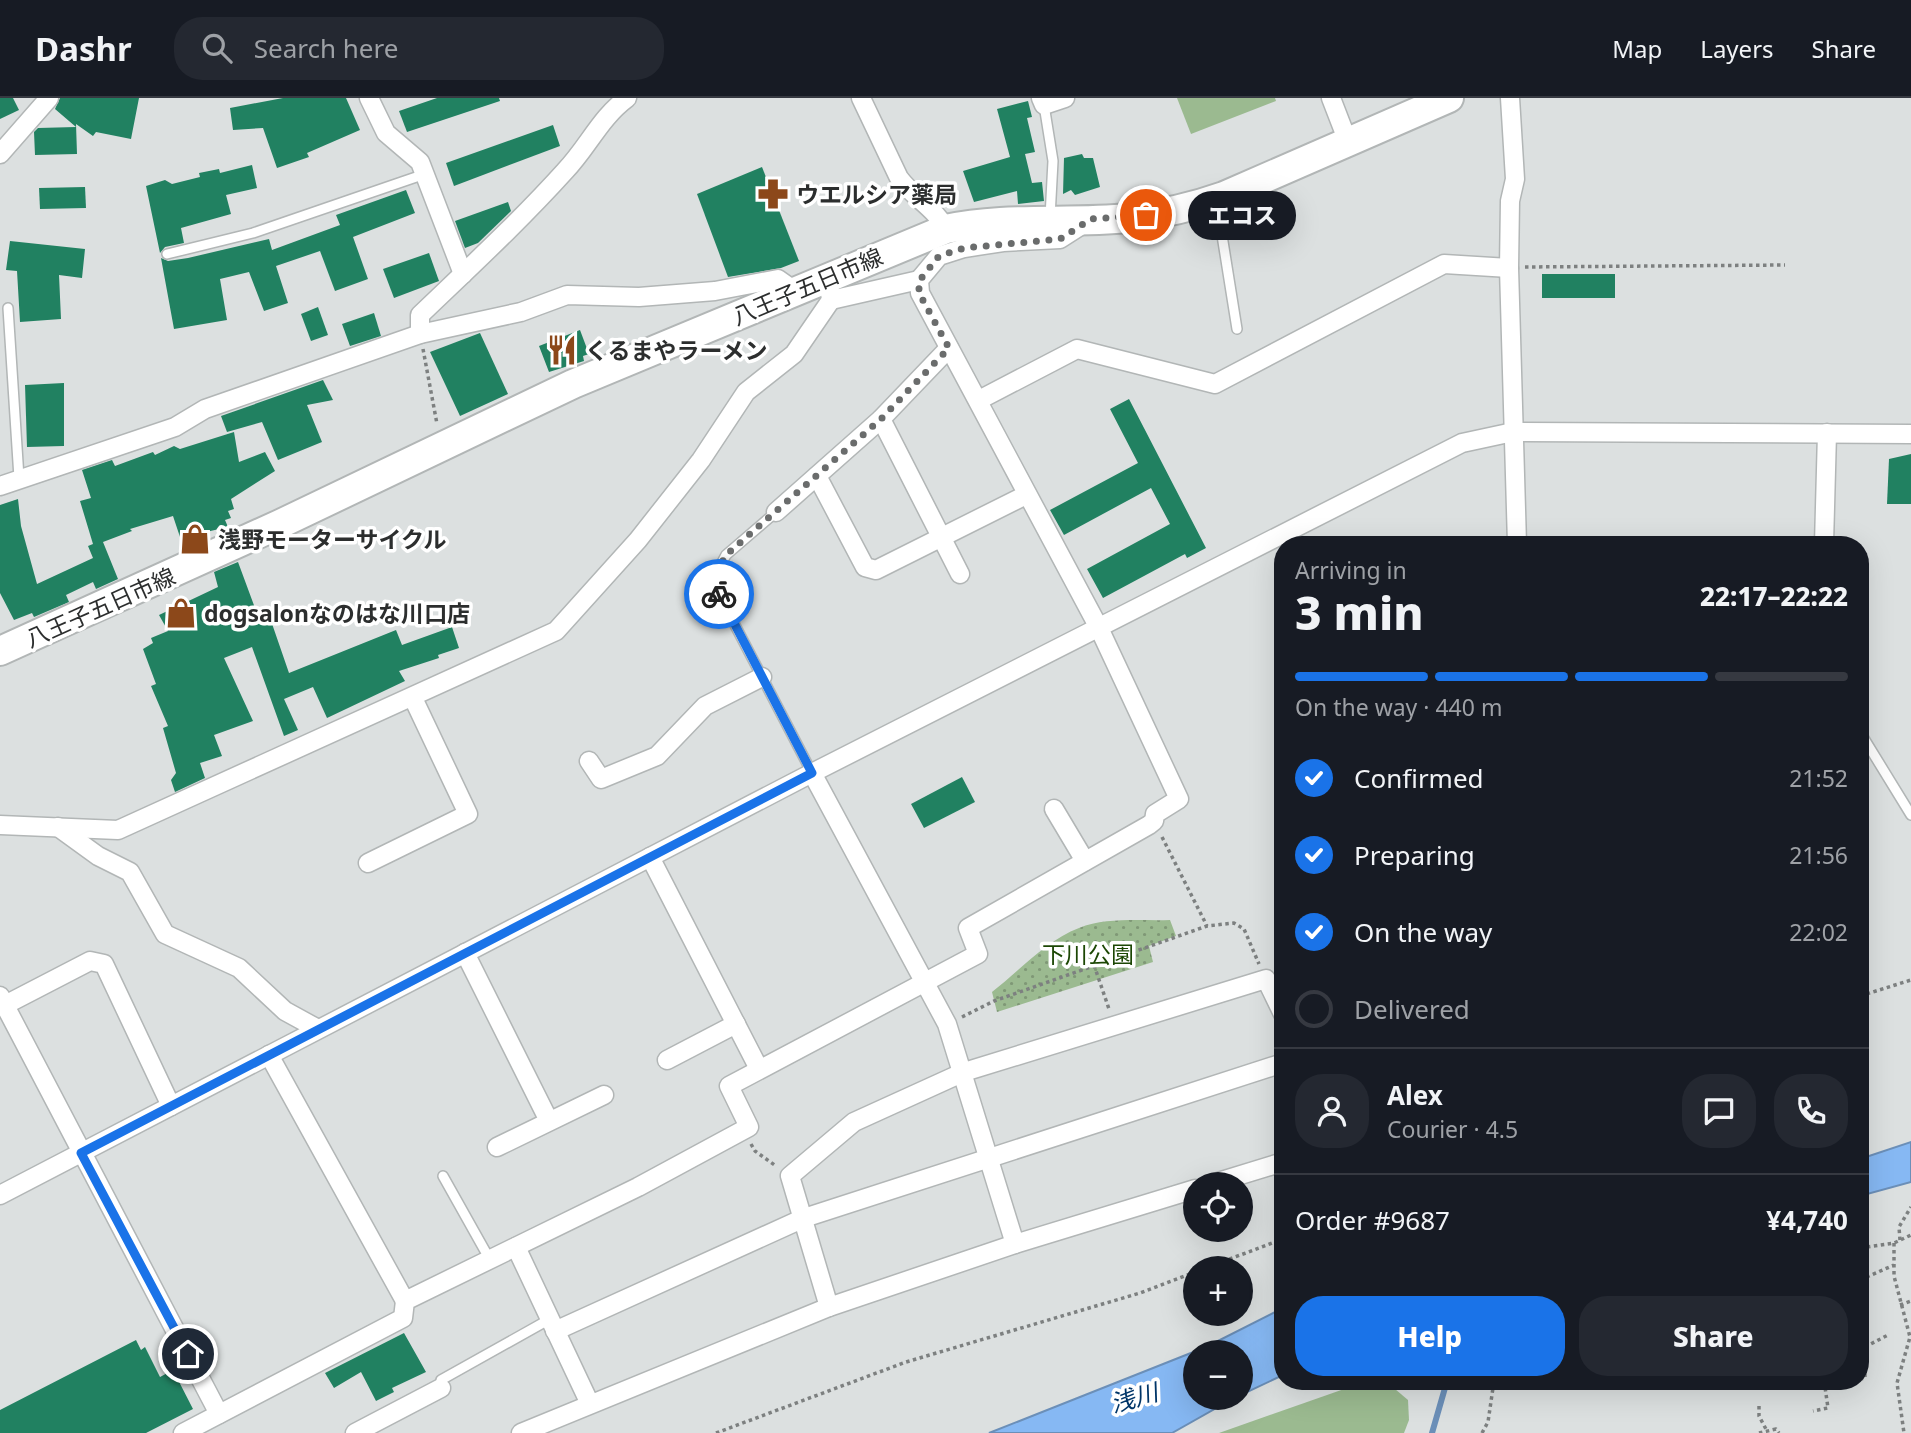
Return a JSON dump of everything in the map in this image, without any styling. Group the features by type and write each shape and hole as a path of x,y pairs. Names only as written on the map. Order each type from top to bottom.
{"main road":[{"name":"八王子五日市線","path":"0,652 257,535 573,384 795,291 829,289 946,229 990,221 1091,219 1166,212 1216,199 1449,98"}],"street":[{"path":"0,154 49,98"},
{"path":"369,98 386,133 420,162 463,274"},
{"path":"420,334 420,316 511,231 573,163 610,111 627,98"},
{"path":"861,98 899,178 908,190 937,212 946,229"},
{"path":"1042,101 1065,98"},
{"path":"1331,98 1348,142"},
{"path":"1510,98 1515,179 1510,201 1509,268 1517,536"},
{"path":"405,1301 749,1127 729,1086 978,954 968,928 1154,821 1155,814 1179,799 1099,628 1026,495 979,400 919,293 919,281 939,256 990,244 1060,239 1091,219"},
{"path":"979,400 1077,349 1215,384 1444,264 1509,268"},
{"path":"0,486 175,427 205,409 420,334 521,312 567,295 639,297 715,291 778,279 795,291"},
{"path":"0,825 118,830 556,631 638,540 701,460 746,392 794,354 829,289 919,281"},
{"path":"776,512 881,419 949,348"},
{"path":"881,419 960,574"},
{"path":"1279,536 1461,443 1513,432 1911,433"},
{"path":"1824,536 1827,433"},
{"path":"817,476 865,567 876,570 1026,495"},
{"path":"0,1195 812,773 1274,539"},
{"path":"589,761 601,779 657,757 705,706 762,677"},
{"path":"368,863 468,814 413,698"},
{"path":"812,773 947,1024 1016,1244"},
{"path":"1054,809 1085,861"},
{"path":"58,827 98,856 130,872 165,934 239,968 285,1011 318,1029"},
{"path":"650,857 759,1069"},
{"path":"465,954 549,1121"},
{"path":"171,1106 104,964 90,961 2,1001 219,1414"},
{"path":"829,1307 790,1176 854,1122 964,1072 1266,979 1274,995"},
{"path":"667,1060 736,1024"},
{"path":"183,1433 403,1318 405,1301 269,1055"},
{"path":"552,1325 804,1218 1274,1066"},
{"path":"497,1147 604,1095"},
{"path":"1250,1172 1274,1165"},
{"path":"521,1433 829,1307 1016,1244 1183,1193"},
{"path":"516,1247 590,1404"},
{"path":"355,1433 442,1388"}],"lane":[{"path":"1042,101 1053,162 1050,220"},
{"path":"167,254 253,233 425,174"},
{"path":"1216,199 1237,329"},
{"path":"8,308 19,478"},
{"path":"776,512 726,555 712,581 812,773"},
{"path":"1869,747 1911,815"},
{"path":"443,1176 489,1258"},
{"path":"442,1388 441,1380 552,1325"}],"path":[{"path":"1509,268 1785,265"},
{"path":"420,334 439,433"},
{"path":"1154,821 1207,926"},
{"path":"947,1024 994,1001 1207,926 1234,923 1244,929 1266,979"},
{"path":"1094,965 1115,1026"},
{"path":"1869,993 1911,980"},
{"path":"744,1129 755,1151 790,1176"},
{"path":"1900,1240 1899,1227 1911,1207"},
{"path":"1869,1247 1894,1243 1911,1235"},
{"path":"1236,1256 1274,1241"},
{"path":"1894,1243 1894,1265 1900,1305 1910,1336 1897,1383 1904,1433"},
{"path":"1869,1276 1894,1265"},
{"path":"716,1433 906,1362 1140,1293 1183,1277"},
{"path":"1900,1305 1911,1301"},
{"path":"1869,1345 1888,1335"},
{"path":"1482,1433 1488,1422 1493,1390"},
{"path":"1813,1411 1828,1408 1825,1390"},
{"path":"1759,1406 1759,1416 1767,1431"},
{"path":"1759,1433 1776,1429 1779,1433"}],"green space":[{"path":"1177,98 1275,98 1276,101 1191,134"},
{"name":"下川公園","path":"1170,920 1176,936 1149,946 1153,962 997,1012 992,992 1067,933 1100,922"},
{"path":"1341,1390 1396,1390 1408,1400 1409,1420 1404,1433 1219,1433"}],"water":[{"path":"1911,1142 1911,1182 1869,1194 1869,1156"},
{"path":"1274,1313 1274,1379 1253,1389 1253,1340 1220,1340 1247,1326 1253,1326 1253,1323"},
{"name":"浅川","path":"1183,1356 1183,1410 1213,1410 1172,1433 989,1433"}],"building":[{"path":"0,98 13,98 19,110 0,119"},
{"path":"60,98 139,98 131,139 96,132 93,136 76,124 77,154 35,155 34,132 38,128 76,127 55,109"},
{"path":"283,98 346,98 360,130 307,153 309,157 277,168 263,128 233,130 230,108"},
{"path":"437,98 499,98 500,101 407,132 399,111"},
{"path":"1028,101 1032,117 1027,118 1035,152 1025,154 1032,183 1042,182 1044,201 1018,204 1017,191 974,202 963,171 1010,157 997,109"},
{"path":"553,125 560,146 454,186 446,163"},
{"path":"1082,154 1084,158 1093,158 1100,187 1075,195 1071,190 1063,194 1064,158"},
{"path":"252,165 257,188 226,195 231,214 181,228 184,243 165,247 160,253 146,186 165,180 172,184 200,177 199,173 219,169 220,173"},
{"path":"762,167 799,261 781,268 728,277 697,194"},
{"path":"85,187 86,208 40,209 39,188"},
{"path":"406,190 415,213 353,237 368,279 335,291 320,251 276,266 288,303 264,311 249,272 220,279 227,320 174,329 161,258 168,261 188,258 269,239 272,250 340,225 336,215"},
{"path":"508,202 511,211 478,243 465,248 455,221"},
{"path":"10,241 85,249 82,278 59,275 61,319 20,322 17,271 6,270"},
{"path":"429,253 439,281 394,298 383,269"},
{"path":"1542,274 1615,274 1615,298 1542,298"},
{"path":"318,307 328,335 311,341 301,314"},
{"path":"374,313 381,336 350,346 342,324"},
{"name":"くるまやラーメン","path":"580,330 589,354 583,356 584,361 549,372 539,346"},
{"path":"480,333 508,394 460,416 430,352"},
{"path":"323,380 333,400 307,405 322,442 278,460 262,422 227,432 221,416"},
{"path":"64,383 64,446 27,447 25,385"},
{"path":"1129,399 1206,548 1187,558 1185,554 1103,598 1087,569 1170,524 1151,488 1064,535 1050,510 1138,463 1110,409"},
{"path":"234,432 239,462 265,452 275,471 231,499 234,509 228,511 231,518 225,520 228,527 206,532 209,538 184,549 173,516 130,529 132,531 103,542 118,579 96,589 93,582 66,595 69,602 34,617 32,613 14,620 0,593 0,505 18,499 21,526 37,584 93,558 88,546 93,544 80,501 91,498 82,470 112,460 115,466 153,452 155,455 174,446 180,449"},
{"path":"1911,454 1911,504 1887,504 1889,459"},
{"path":"238,562 259,619 269,615 289,673 396,630 402,645 452,627 459,648 438,655 439,658 399,671 405,681 327,718 313,687 284,699 298,730 284,736 252,647 224,658 253,721 214,735 222,756 200,763 205,778 175,792 171,780 176,773 163,728 168,726 151,686 156,684 143,649 153,643 151,638 168,631 159,615 218,587 214,572"},
{"path":"962,777 975,802 924,828 911,804"},
{"path":"404,1333 426,1372 392,1388 394,1392 376,1401 361,1372 334,1388 325,1373"},
{"path":"136,1340 141,1350 145,1347 160,1377 173,1370 193,1409 146,1433 0,1433 0,1410"}],"waterway":[{"path":"1432,1433 1444,1390"}],"way so far":[{"path":"719,594 712,581 726,555 881,419 949,348 919,293 919,281 939,256 964,248 1003,242 1060,239 1091,219 1146,215"}],"place":[{"name":"ウエルシア薬局","path":"773,194"},
{"name":"エコス","path":"1146,215"},
{"name":"くるまやラーメン","path":"562,350"},
{"name":"浅野モーターサイクル","path":"195,539"},
{"name":"dogsalonなのはな川口店","path":"181,613"}],"route":[{"path":"188,1354 81,1153 812,773 719,594"}]}
